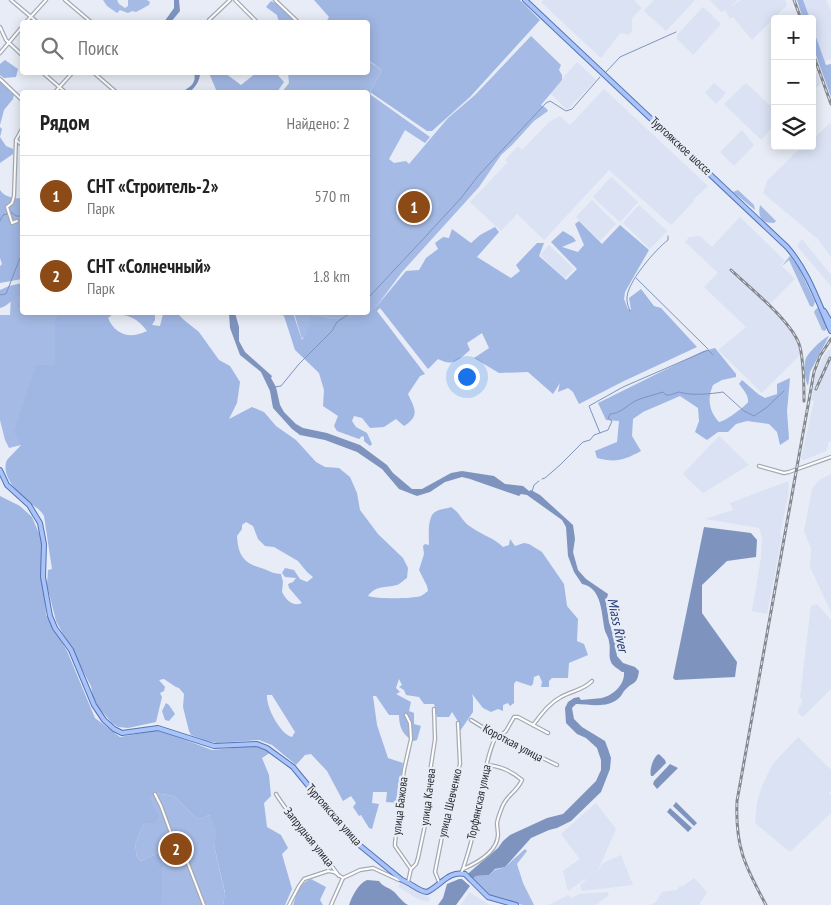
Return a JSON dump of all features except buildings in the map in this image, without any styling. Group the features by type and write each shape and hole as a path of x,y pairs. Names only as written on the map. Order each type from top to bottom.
{"main road":[{"name":"Тургоякское шоссе","path":"525,0 787,246 800,264 831,331"},
{"name":"Тургоякское шоссе","path":"820,305 831,323"},
{"name":"Тургоякская улица","path":"0,470 10,488 29,505 40,523 44,544 43,577 50,616 55,628 70,650 94,705 104,720 114,729 122,733 158,728 214,746 261,745 275,752 293,767 352,839 402,880 419,890 427,892 439,882 463,872"},
{"path":"463,872 488,897 516,905"}],"street":[{"path":"11,0 35,20"},
{"path":"28,20 46,0"},
{"path":"65,0 89,20"},
{"path":"209,20 230,0"},
{"path":"235,0 255,20"},
{"path":"276,0 296,20"},
{"path":"0,27 3,36 20,53"},
{"path":"0,53 20,29"},
{"path":"45,75 63,90"},
{"path":"57,90 70,75"},
{"path":"96,75 114,90"},
{"path":"0,79 20,98"},
{"path":"18,221 12,223 7,207 12,203 14,196 16,140 20,133"},
{"path":"16,140 20,143"},
{"path":"759,466 790,472 831,457"},
{"path":"548,733 533,725 550,705 560,697 587,686 592,681"},
{"name":"улица Качева","path":"408,882 411,869 416,864 418,858 428,811 430,772 435,739 434,709"},
{"name":"улица Бажова","path":"406,715 410,723 411,739 404,770 395,846 411,869"},
{"name":"Торфянская улица","path":"463,872 486,765 493,743 506,731 514,717 533,725"},
{"name":"Короткая улица","path":"470,720 556,765"},
{"name":"улица Шевченко","path":"439,882 435,872 450,794 460,764 458,723"},
{"path":"463,872 495,845 498,836 497,823 502,806 510,795 518,789 522,780 514,773 500,766 486,765"},
{"path":"155,794 162,806 175,844 180,843 187,858 204,905"},
{"name":"Запрудная улица","path":"276,794 287,811 306,832 339,876 343,878"},
{"name":"Запрудная улица","path":"331,905 343,878 367,868 373,868 395,879 402,880"},
{"path":"289,905 304,879 328,870 339,876"}],"shaded area":[{"path":"103,0 117,0 125,8 128,6 128,0 147,0 150,2 149,5 136,12 128,13 120,10 117,13 107,6"},
{"path":"174,0 179,0 180,11 173,20 165,20 174,8"},
{"path":"314,0 520,0 540,20 470,97 432,131 427,131 370,92 382,70 370,61 370,20 327,20 329,17"},
{"path":"544,0 634,0 642,8 632,18 632,31 629,35 620,33 601,58 541,2"},
{"path":"654,0 695,0 666,31 644,11"},
{"path":"710,0 738,0 730,7 741,0 785,0 787,5 777,15 771,15 771,21 752,40 733,17 730,19 725,10 721,12"},
{"path":"797,0 803,0 809,15 802,15"},
{"path":"802,0 826,0 831,12 831,59 823,62 816,42 816,15 807,15"},
{"path":"271,1 284,8 295,20 278,20 277,15 266,7"},
{"path":"703,7 721,24 693,55 677,39 677,35"},
{"path":"531,36 561,65 559,70 562,80 541,105 548,111 534,121 501,155 479,187 402,272 376,307 370,312 370,92 371,95 430,137 425,143 405,130 389,159 394,163 406,161 409,164 448,118 475,95"},
{"path":"816,37 826,65 831,64 831,97 816,55"},
{"path":"5,60 18,69 16,77 4,78 0,75 0,64"},
{"path":"370,62 382,70 370,92 370,90 284,90 289,83 288,75 370,75"},
{"path":"577,62 596,80 567,110 550,93"},
{"path":"816,72 821,84 816,88"},
{"path":"200,75 197,84 192,90 185,90 194,82 195,76"},
{"path":"210,75 228,75 241,85 254,75 278,75 284,82 278,90 216,90"},
{"path":"0,81 14,94 13,99 4,110 0,125"},
{"path":"714,83 726,93 716,104 705,93"},
{"path":"746,83 771,106 771,129 761,140 724,104"},
{"path":"604,89 708,186 671,225 609,170 544,240 517,214 501,231 470,202 508,163 505,160 518,146 522,150 549,122 560,116 570,125"},
{"path":"830,123 831,257 818,239 763,193 767,181 798,150 816,150 816,136"},
{"path":"742,130 754,145 734,166 720,152"},
{"path":"0,137 6,146 13,149 13,154 0,163"},
{"path":"611,177 638,202 620,222 593,197"},
{"path":"0,190 10,197 20,198 20,279 0,283 0,266 2,264 0,258"},
{"path":"738,190 754,205 755,210 733,192"},
{"path":"592,200 616,224 600,241 576,217"},
{"path":"639,205 667,231 650,249 623,223"},
{"path":"760,205 776,221 774,223 766,222 761,218 759,212"},
{"path":"740,217 785,261 781,265 795,279 769,305 793,330 803,352 762,393 718,350 746,327 704,287 717,272 685,242 689,237 700,236 712,247"},
{"path":"579,221 602,244 620,225 649,250 625,292 624,299 628,309 631,310 629,298 641,289 654,306 661,308 697,347 579,404 573,392 568,388 558,392 560,383 553,394 528,372 499,373 474,358 489,348 482,333 467,343 470,350 456,361 448,362 438,359 428,369 380,308 377,311 425,374 420,376 408,394 414,408 414,415 404,426 396,419 384,427 370,428 362,418 354,416 352,421 356,427 367,433 372,444 370,446 364,441 362,436 359,439 337,431 334,426 338,416 323,406 324,390 319,373 295,350 282,315 294,315 302,340 307,332 311,317 321,316 334,319 370,315 370,311 376,307 406,271 419,270 426,258 438,249 435,243 443,237 449,238 452,229 471,243 480,235 495,227 499,232 477,257 511,278 520,271 516,265 537,243 544,243 539,256 566,280 577,269 551,242 563,231 576,241 562,247 578,252 584,245 575,224"},
{"path":"802,239 831,275 831,286 797,246"},
{"path":"549,245 574,269 564,279 540,255"},
{"path":"790,256 799,268 815,302 813,307 810,306 789,260 782,266"},
{"path":"20,283 20,296 0,308 0,290"},
{"path":"11,295 20,295 20,315 58,315 55,366 21,445 9,448 0,420 0,315 10,315"},
{"path":"818,308 827,328 825,331 822,330 814,312"},
{"path":"57,315 112,315 108,318 115,329 124,334 135,335 147,331 133,318 124,315 155,315 152,325 160,326 163,315 179,315 199,332 219,360 230,366 240,382 237,403 229,419 252,407 264,412 276,426 296,440 316,462 325,467 339,468 350,477 357,493 360,510 378,534 403,558 408,568 407,578 401,583 378,588 368,596 410,598 421,596 428,591 419,570 424,554 423,546 425,544 429,545 429,527 432,515 438,510 451,507 468,525 503,547 509,545 510,539 515,546 524,543 529,544 542,552 564,584 567,606 578,619 577,641 584,644 588,655 569,663 568,678 552,678 549,681 549,687 541,687 542,682 539,675 534,677 531,686 516,681 514,684 514,703 510,706 508,703 503,705 503,711 498,709 491,712 483,708 472,694 473,712 460,731 459,723 452,712 449,717 437,717 434,704 424,704 419,697 406,695 404,690 399,687 402,685 399,679 396,688 400,692 396,694 411,702 409,711 414,713 414,724 421,726 417,740 414,741 402,731 399,715 389,715 376,696 373,696 377,725 388,758 403,763 398,803 386,802 387,792 373,792 372,803 379,804 372,829 369,828 361,815 359,816 353,807 356,803 351,796 343,801 327,771 311,754 305,755 296,765 272,745 259,740 217,743 191,735 183,707 184,694 179,688 164,679 159,680 165,687 164,691 160,693 162,697 156,722 128,728 118,727 99,708 93,697 91,686 56,621 47,585 48,570 52,569 44,516 16,490 8,479 6,472 7,460 21,445 14,431 36,365 55,365 55,323","holes":["246,522 253,526 258,539 265,546 274,547 298,561 313,577 307,582 300,579 294,570 285,568 282,573 285,577 296,578 288,584 289,588 302,603 296,604 286,598 282,592 283,582 281,574 255,566 240,553 237,536 242,529 242,525","267,695 272,695 295,732 292,737 283,731 271,713"]},
{"path":"229,315 236,315 239,327 239,341 245,352 272,376 280,405 296,424 303,428 327,433 360,445 387,465 393,473 412,489 422,489 451,473 462,471 494,476 505,484 523,486 529,491 531,490 540,495 573,525 575,539 573,552 578,570 586,579 608,594 606,602 617,656 623,663 635,667 639,671 636,681 620,697 609,704 576,704 572,708 574,719 582,727 605,741 608,749 611,758 610,769 601,792 571,821 531,838 505,867 495,869 489,875 476,876 469,882 464,877 498,848 510,835 547,818 563,814 596,781 601,770 601,760 597,748 586,738 577,734 566,723 565,708 568,702 574,698 579,697 581,700 597,699 611,694 623,681 624,672 614,666 610,659 609,641 597,596 589,587 582,584 574,572 568,556 566,527 562,520 527,495 521,494 519,496 462,477 445,482 430,492 417,496 399,489 382,469 357,452 325,440 300,435 273,408 270,391 261,372 240,355 230,328"},
{"path":"295,315 366,315 334,319 321,316 302,339"},
{"path":"829,336 810,372 808,386 805,372 806,358 823,339"},
{"path":"715,348 736,374 736,377 722,380 713,385 711,390 711,409 719,422 735,414 748,402 747,395 739,384 742,380 765,398 777,394 777,384 790,378 787,411 789,439 780,445 777,432 769,424 747,421 736,424 728,432 718,432 707,440 695,432 699,421 698,408 680,396 643,412 633,419 632,436 641,451 620,460 597,458 595,451 617,442 619,421 606,420 598,403 703,351"},
{"path":"829,349 831,351 831,442 829,441 826,451 804,460 801,459 814,401 811,400 816,374 823,357"},
{"path":"719,436 749,465 703,493 683,474"},
{"path":"831,474 831,612 810,567 811,548 804,531 812,489 819,480"},
{"path":"789,481 780,535 782,536 767,614 752,611 761,558 762,537 759,528 705,519 733,510 730,503"},
{"path":"0,496 20,506 32,517 41,538 46,615 67,651 95,718 120,737 159,730 212,750 254,746 271,752 262,758 269,775 271,796 264,803 267,827 281,835 288,848 282,854 292,889 285,905 223,905 225,893 214,845 217,831 209,815 200,819 195,817 174,796 155,793 149,798 159,816 155,823 144,823 135,844 137,857 141,861 156,854 160,856 162,868 161,905 0,905"},
{"path":"704,527 751,533 757,540 756,557 727,561 702,585 702,613 737,662 735,677 675,680 673,678"},
{"path":"817,604 831,620 831,689 803,717 798,713 802,699 800,697 811,606"},
{"path":"166,703 175,714 169,721 165,720 162,711"},
{"path":"798,737 831,770 831,790 829,793 831,795 831,813 790,852 755,823 757,803 762,786 772,765"},
{"path":"659,754 666,763 651,776 652,765"},
{"path":"670,764 678,768 657,789 653,784 654,781"},
{"path":"155,793 174,796 195,817 200,819 209,815 218,831 214,845 225,894 223,905 161,905 156,854 141,861 137,857 135,844 144,823 148,797"},
{"path":"676,802 697,823 694,826 673,806"},
{"path":"596,803 616,829 596,875 603,863 621,855 633,885 582,891 580,885 585,879 568,891 563,871 580,859 561,834"},
{"path":"670,808 692,828 688,832 667,812"},
{"path":"525,849 527,851 517,864 523,883 534,905 523,905 489,896 472,879 476,876 489,875 495,870 505,867"},
{"path":"694,878 707,892 699,905 650,905 656,902 662,892 677,890 680,886 682,887"},
{"path":"311,879 326,887 320,900 323,905 293,905 301,886"},
{"path":"462,879 470,886 456,905 438,905 443,898 447,884"},
{"path":"367,880 379,881 408,905 349,905 358,887"},
{"path":"401,882 407,883 430,898 428,902 418,899 398,887"},
{"path":"469,892 472,894 490,905 461,905"},
{"path":"607,892 609,895 596,905 549,905 568,895 572,898 579,894"}],"waterway":[{"path":"606,72 620,57 676,32"},
{"path":"370,296 546,103 550,101 566,111 572,109 600,77"},
{"path":"10,212 20,216"},
{"path":"0,221 3,215 7,214"},
{"path":"630,311 627,300 631,285 649,259 668,240 668,236"},
{"path":"0,295 6,294 20,258"},
{"path":"636,278 708,349"},
{"path":"275,387 281,386 299,364 332,331 337,322 348,315"},
{"path":"600,433 589,406 623,387 708,350 713,355"},
{"path":"542,479 560,465 583,442 590,440 594,435 608,430 612,421 608,418 610,414 620,411 635,401 663,392 666,395 679,392 695,394 723,392 744,411 754,416 766,408 784,391"},
{"path":"532,492 534,485 539,481"}],"railway":[{"path":"794,0 800,15"},
{"path":"815,60 831,104"},
{"path":"731,270 781,317 796,338 802,360 804,401"},
{"path":"766,905 752,879 743,856 738,831 737,801 814,372 820,356 831,339"},
{"path":"816,389 830,358"}],"place":[{"name":"СНТ «Строитель-2»","path":"414,207"},
{"name":"СНТ «Солнечный»","path":"176,849"}],"water label":[{"name":"Miass River","path":"618,625"}]}
